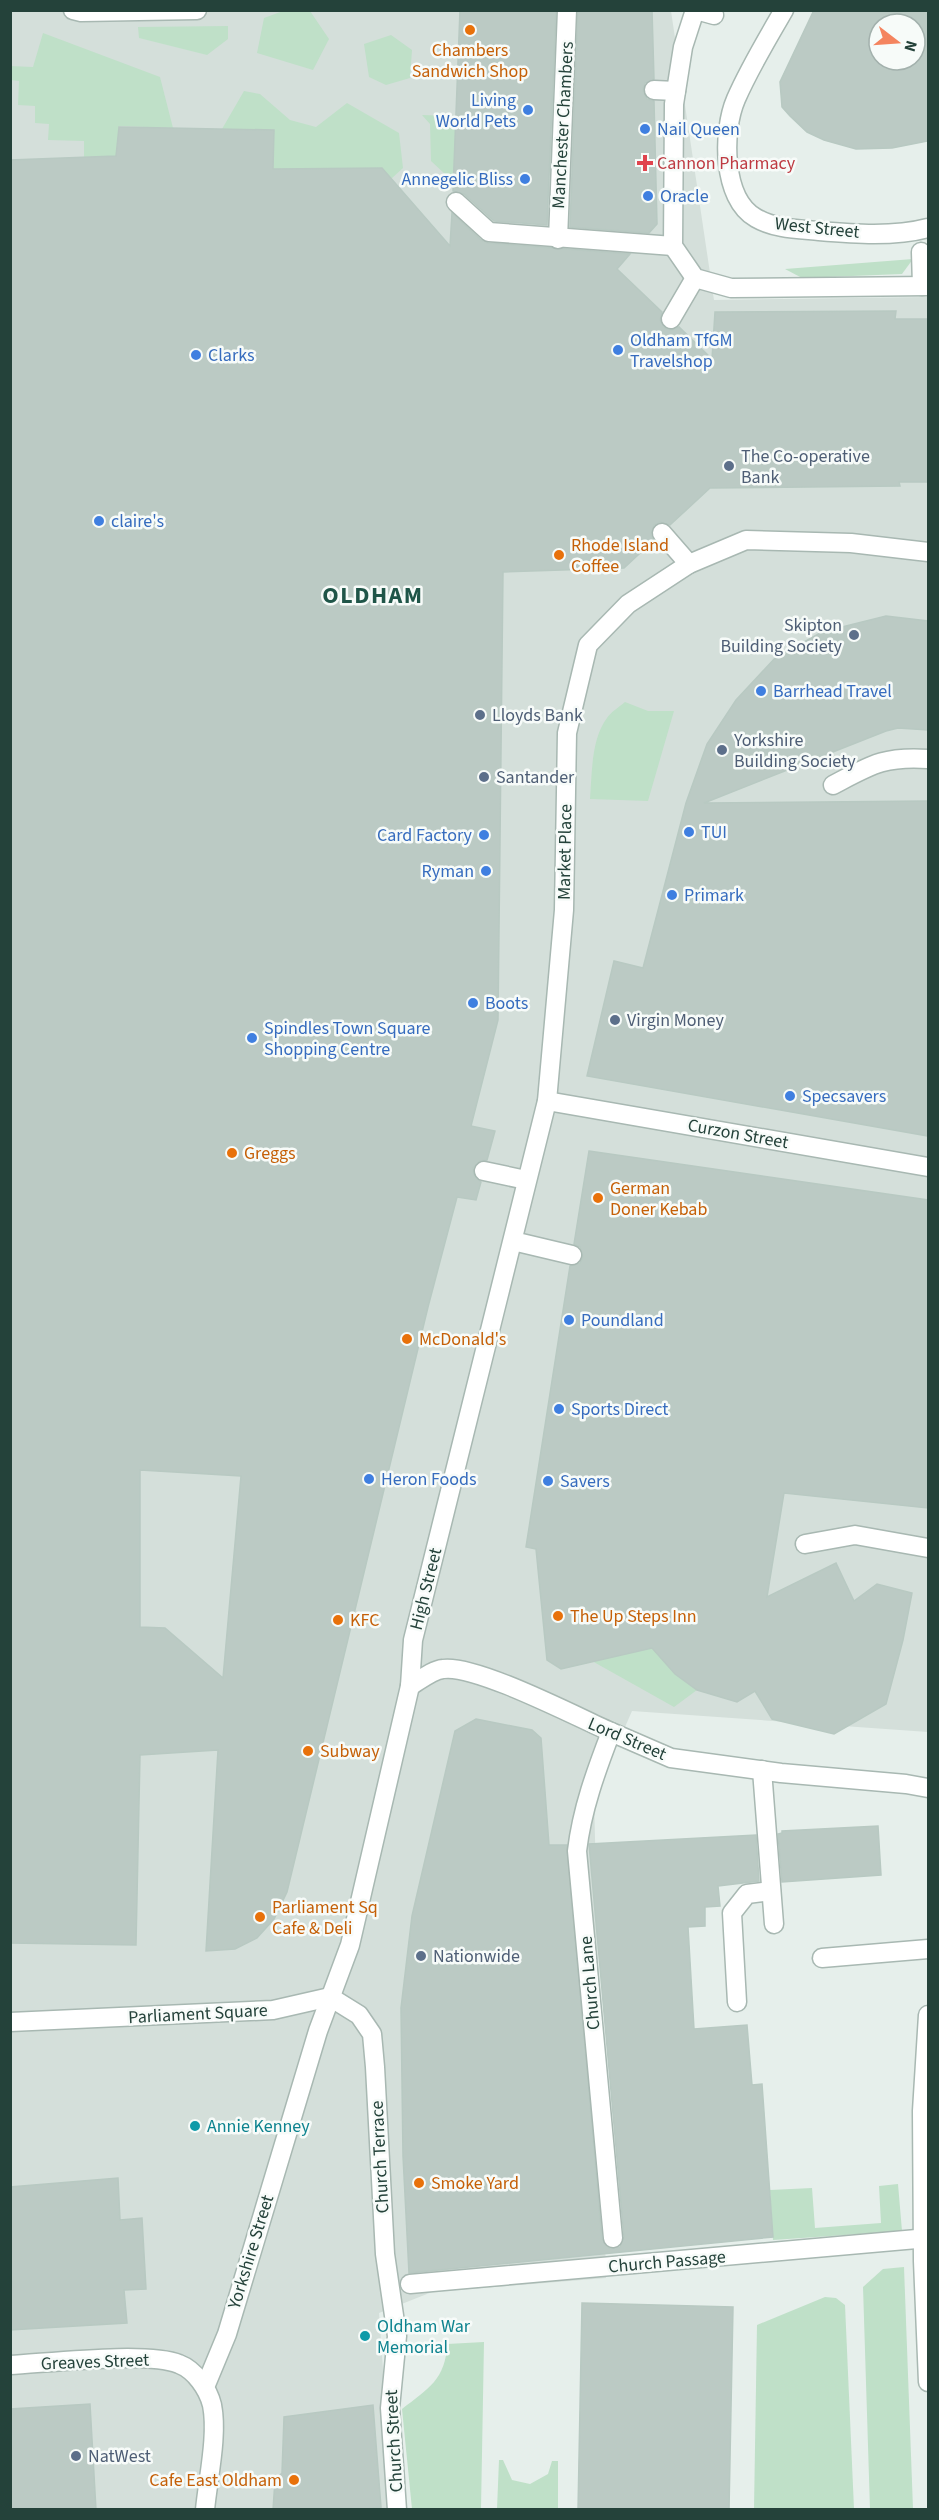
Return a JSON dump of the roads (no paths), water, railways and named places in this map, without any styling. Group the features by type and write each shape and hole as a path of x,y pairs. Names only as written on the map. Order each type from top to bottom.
{"street":[{"path":"73,10 81,12 197,10"},
{"name":"Manchester Chambers","path":"558,239 567,10"},
{"name":"West Street","path":"784,10 735,101 729,127 729,177 738,199 754,217 791,229 860,234 928,228"},
{"path":"702,12 683,47 676,91 680,155 673,246 695,278 731,288 925,286 921,252"},
{"path":"654,90 676,91"},
{"path":"456,201 489,232 673,246"},
{"path":"670,319 695,278"},
{"path":"662,533 689,564"},
{"name":"Market Place","path":"526,1180 547,1101 564,910 567,733 588,645 628,604 689,564 746,540 851,543 928,552"},
{"path":"833,785 874,764 900,757 928,759"},
{"name":"Curzon Street","path":"547,1101 928,1167"},
{"path":"484,1172 526,1180"},
{"name":"High Street","path":"330,1997 350,1944 410,1686 413,1640 526,1180"},
{"path":"513,1240 572,1255"},
{"path":"805,1544 855,1535 928,1548"},
{"name":"Lord Street","path":"410,1686 442,1669 461,1670 485,1676 671,1758 928,1788"},
{"name":"Church Lane","path":"611,1732 592,1781 580,1826 578,1851 613,2238"},
{"path":"762,1770 774,1924"},
{"path":"737,2002 732,1913 747,1894 771,1891"},
{"path":"822,1958 928,1949"},
{"name":"Parliament Square","path":"10,2022 273,2010 330,1997"},
{"name":"Church Terrace","path":"330,1997 359,2015 372,2034 385,2254 397,2336"},
{"name":"Yorkshire Street","path":"205,2387 227,2334 330,1997"},
{"path":"928,2015 922,2111 928,2382"},
{"name":"Church Passage","path":"410,2284 926,2238"},
{"name":"Church Street","path":"397,2336 390,2408 397,2510"},
{"name":"Greaves Street","path":"10,2365 152,2358 179,2364 205,2387"},
{"path":"205,2387 212,2405 213,2426 205,2510"}],"place":[{"name":"Chambers Sandwich Shop","path":"470,30"},
{"name":"Living World Pets","path":"528,110"},
{"name":"Nail Queen","path":"645,129"},
{"name":"Cannon Pharmacy","path":"645,163"},
{"name":"Annegelic Bliss","path":"525,179"},
{"name":"Oracle","path":"648,196"},
{"name":"Oldham TfGM Travelshop","path":"618,350"},
{"name":"Clarks","path":"196,355"},
{"name":"The Co-operative Bank","path":"729,466"},
{"name":"claire's","path":"99,521"},
{"name":"Rhode Island Coffee","path":"559,555"},
{"name":"Skipton Building Society","path":"854,635"},
{"name":"Barrhead Travel","path":"761,691"},
{"name":"Lloyds Bank","path":"480,715"},
{"name":"Yorkshire Building Society","path":"722,750"},
{"name":"Santander","path":"484,777"},
{"name":"TUI","path":"689,832"},
{"name":"Card Factory","path":"484,835"},
{"name":"Ryman","path":"486,871"},
{"name":"Primark","path":"672,895"},
{"name":"Boots","path":"473,1003"},
{"name":"Virgin Money","path":"615,1020"},
{"name":"Spindles Town Square Shopping Centre","path":"252,1038"},
{"name":"Specsavers","path":"790,1096"},
{"name":"Greggs","path":"232,1153"},
{"name":"German Doner Kebab","path":"598,1198"},
{"name":"Poundland","path":"569,1320"},
{"name":"McDonald's","path":"407,1339"},
{"name":"Sports Direct","path":"559,1409"},
{"name":"Heron Foods","path":"369,1479"},
{"name":"Savers","path":"548,1481"},
{"name":"The Up Steps Inn","path":"558,1616"},
{"name":"KFC","path":"338,1620"},
{"name":"Subway","path":"308,1751"},
{"name":"Parliament Sq Cafe & Deli","path":"260,1917"},
{"name":"Nationwide","path":"421,1956"},
{"name":"Annie Kenney","path":"195,2126"},
{"name":"Smoke Yard","path":"419,2183"},
{"name":"Oldham War Memorial","path":"365,2336"},
{"name":"NatWest","path":"76,2456"},
{"name":"Cafe East Oldham","path":"294,2480"}],"district":[{"name":"OLDHAM","path":"373,595"}]}
